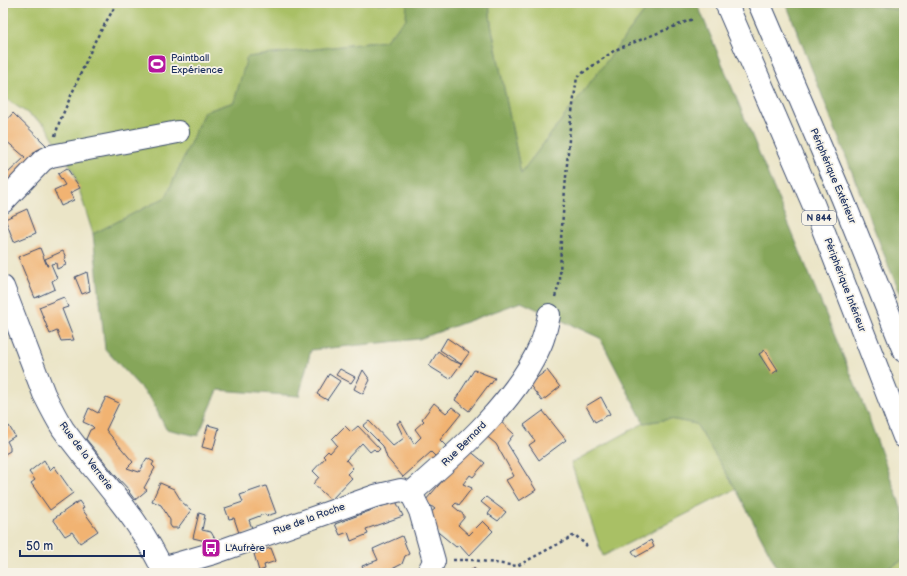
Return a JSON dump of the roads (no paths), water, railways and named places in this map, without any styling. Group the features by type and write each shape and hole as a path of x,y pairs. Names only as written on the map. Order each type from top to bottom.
{"main road":[{"name":"Périphérique Intérieur","path":"726,3 814,206 904,437"},
{"name":"Périphérique Extérieur","path":"759,3 842,197 904,350"},
{"path":"3,202 43,160 51,156 178,132"},
{"name":"Rue de la Verrerie","path":"3,287 41,387 52,411 63,428 107,484 135,523 163,571"},
{"name":"Rue Bernard","path":"411,494 455,454 486,423 508,397 535,358 542,342 549,315"},
{"name":"Rue de la Roche","path":"163,571 375,496 401,490 411,494"},
{"path":"411,494 420,511 431,567"}],"place":[{"name":"Paintball Expérience","path":"157,64"},
{"name":"L'Aufrère","path":"211,548"}]}
